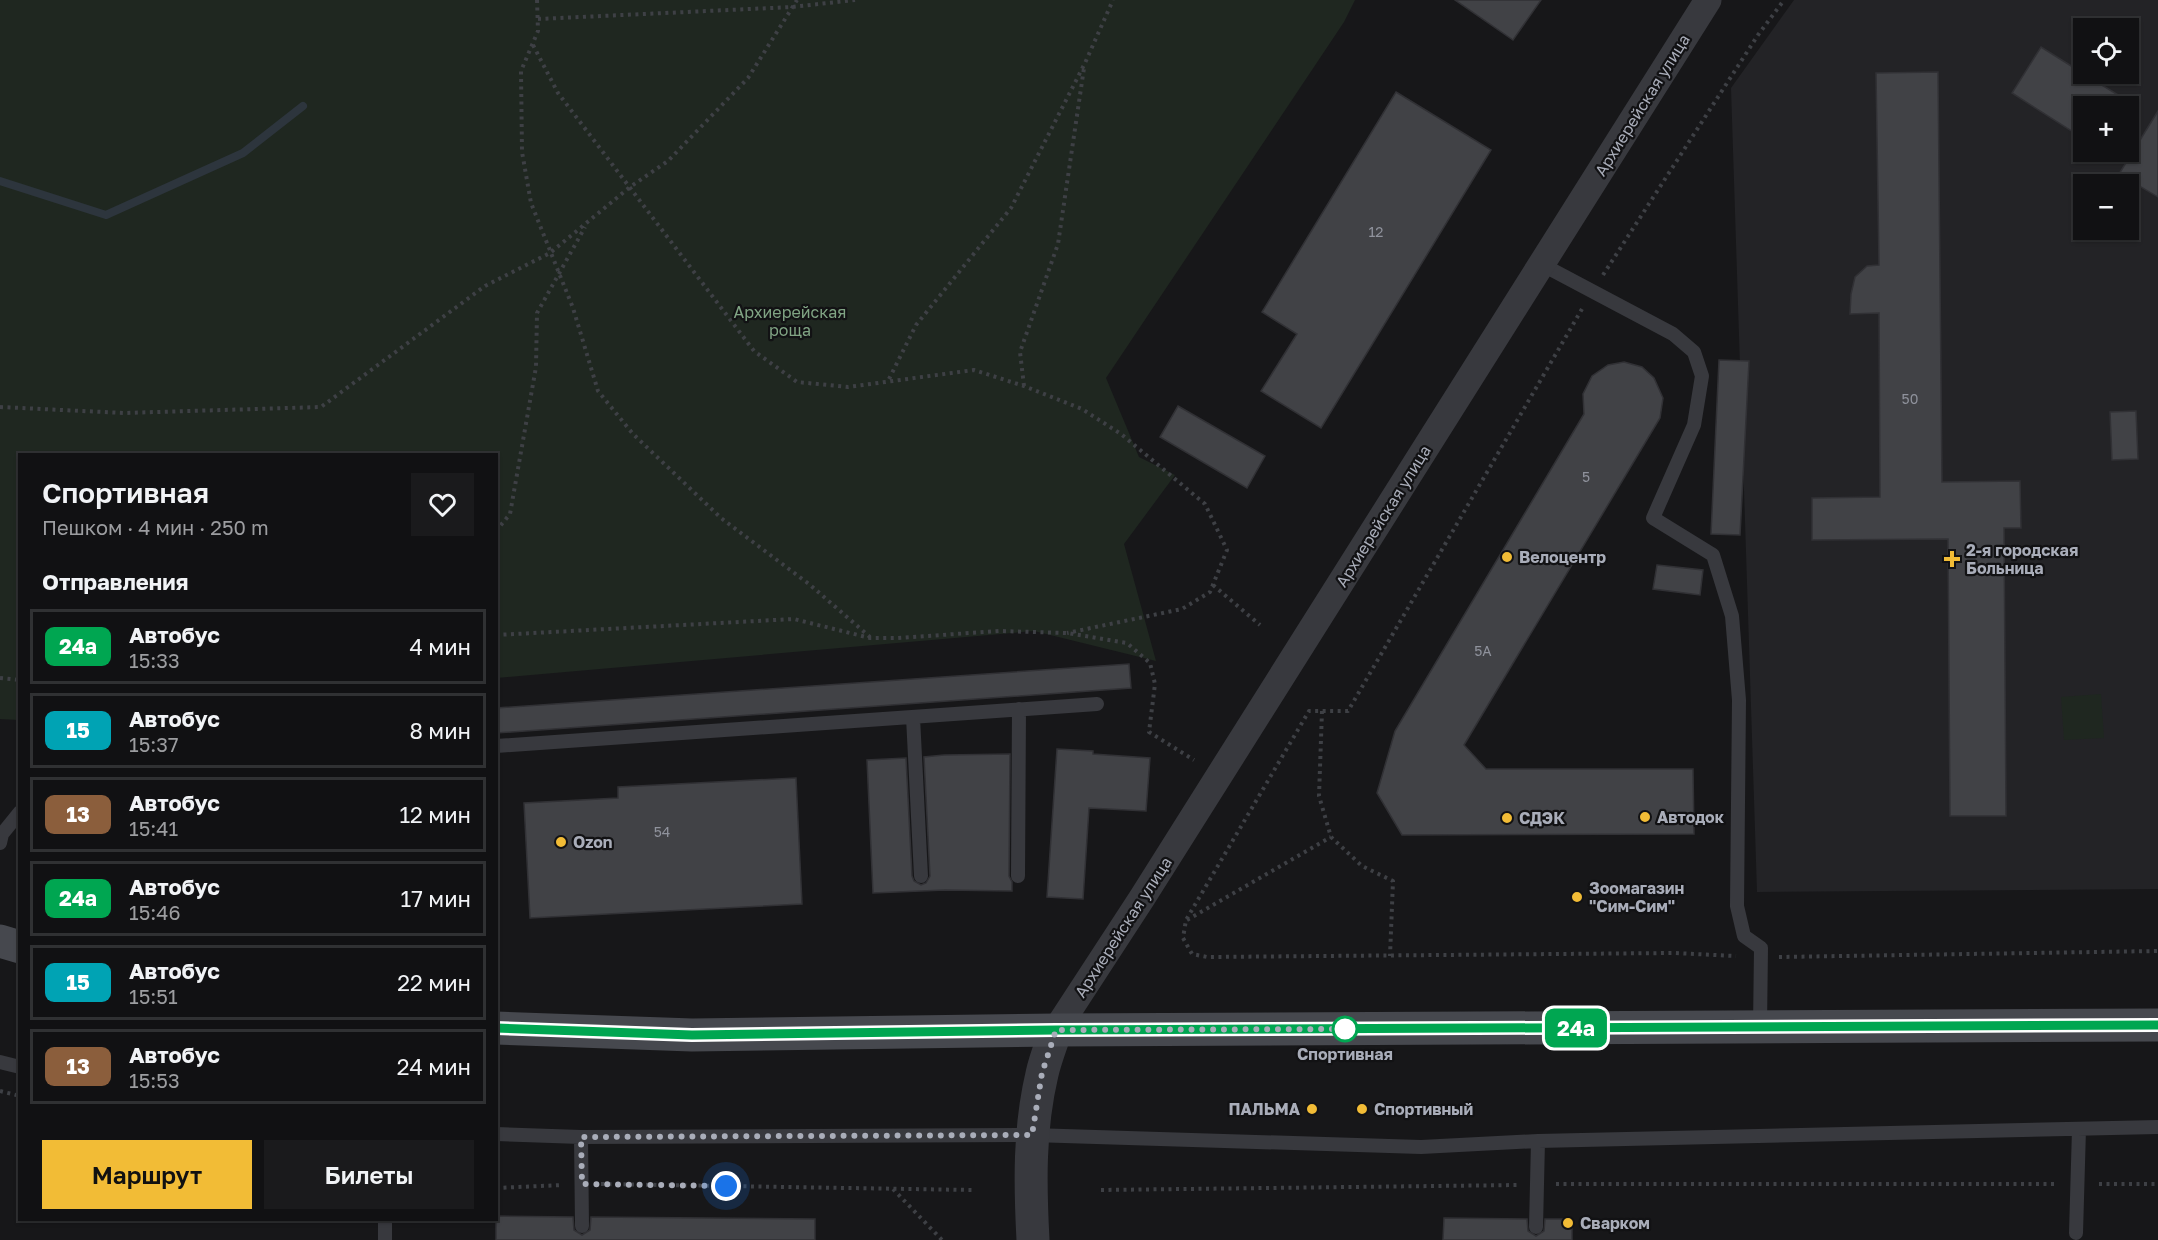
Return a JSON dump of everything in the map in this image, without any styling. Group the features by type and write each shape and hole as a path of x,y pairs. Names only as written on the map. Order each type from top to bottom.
{"main road":[{"path":"0,941 18,946"},
{"path":"498,1028 692,1035 1056,1030 2158,1025"}],"street":[{"name":"Архиерейская улица","path":"1056,1030 1149,888 1708,0"},
{"path":"1033,1240 1032,1135 1042,1073 1056,1030"}],"lane":[{"path":"1541,264 1673,334 1694,352 1702,376 1694,425 1653,518 1713,555 1732,616 1739,700 1737,906 1744,936 1761,948 1760,1027"},
{"path":"498,746 1097,704"},
{"path":"1018,876 1019,709"},
{"path":"913,717 921,876"},
{"path":"0,843 2,834 18,814"},
{"path":"0,1062 18,1066"},
{"path":"498,1134 581,1137 1032,1135 1421,1147 1538,1142 2158,1127"},
{"path":"2076,1233 2079,1129"},
{"path":"581,1137 582,1226"},
{"path":"1536,1227 1538,1142"},
{"path":"385,1221 385,1240"}],"path":[{"path":"537,0 538,31 521,71 522,152 531,203 560,274 598,391 633,434 722,518 809,584 870,638"},
{"path":"0,407 124,413 321,407 485,286 550,254 630,187 668,161 748,78 797,0"},
{"path":"538,19 792,7 855,0"},
{"path":"889,380 916,325 1011,208 1085,63 1113,0"},
{"path":"1784,0 1758,34 1592,292 1348,711 1309,711 1186,920 1183,938 1192,954 1207,957 1674,953 1760,957 2158,951"},
{"path":"533,45 558,93 754,351 797,382 848,387 974,370 1024,386 1082,409 1121,434 1205,504 1227,550 1210,592 1182,609 1067,633"},
{"path":"1024,386 1020,352 1058,244 1085,63"},
{"path":"498,529 510,514 536,367 537,313 585,226"},
{"path":"1213,585 1260,625"},
{"path":"498,635 794,619 870,638 999,631 1067,633 1127,643 1150,663 1155,684 1149,732 1194,760"},
{"path":"0,678 18,680"},
{"path":"1322,711 1319,796 1331,837 1362,866 1393,881 1390,956"},
{"path":"1186,920 1331,837"},
{"path":"0,1091 18,1096"},
{"path":"498,1188 582,1184 972,1190"},
{"path":"1101,1190 1537,1184 2158,1184"},
{"path":"893,1189 942,1240"}],"shaded area":[{"name":"2-я городская Больница","path":"1794,0 2158,0 2158,889 1757,892 1731,88"}],"green space":[{"name":"Архиерейская роща","path":"0,0 1355,0 1344,22 1106,378 1139,457 1175,475 1124,544 1156,661 1034,631 498,678 498,453 18,453 18,720 0,719"},
{"path":"2101,694 2104,738 2064,740 2061,697"}],"building":[{"path":"1455,0 1541,0 1513,40"},
{"path":"2041,47 2073,67 2073,84 2101,84 2120,96 2073,96 2073,132 2012,93"},
{"path":"1938,72 1942,482 2020,481 2021,528 2004,528 2006,816 1950,816 1948,539 1812,540 1812,498 1880,497 1879,313 1850,314 1855,277 1867,266 1879,265 1876,73"},
{"path":"1396,92 1491,150 1321,428 1261,391 1297,334 1262,312"},
{"path":"2158,111 2158,197 2139,186 2139,174 2119,174 2126,162 2139,162 2139,142"},
{"path":"1719,360 1749,361 1740,535 1711,534"},
{"path":"1624,362 1642,367 1654,378 1663,398 1660,418 1464,745 1486,769 1693,769 1694,834 1402,835 1377,793 1395,731 1584,414 1583,394 1592,376 1608,365"},
{"path":"1178,406 1265,456 1247,488 1160,437"},
{"path":"2136,411 2138,459 2112,460 2110,412"},
{"path":"1657,565 1703,570 1700,595 1653,589"},
{"path":"1129,664 1131,688 498,733 498,708"},
{"path":"1057,749 1150,758 1146,811 1089,808 1083,899 1047,897"},
{"path":"1010,754 1009,876 1012,891 945,890 873,893 867,760 906,758 912,876 914,881 921,885 926,883 930,876 924,757"},
{"path":"796,778 802,904 530,918 524,803 618,798 618,787"},
{"path":"498,1216 573,1217 574,1230 582,1235 590,1230 591,1217 815,1219 815,1240 496,1240"},
{"path":"1444,1218 1527,1219 1528,1231 1536,1236 1544,1231 1545,1219 1572,1219 1572,1240 1443,1240"}],"waterway":[{"path":"0,181 106,215 243,153 303,106"}],"bus line":[{"name":"24a","path":"498,1028 692,1035 1056,1030 2158,1025"}],"place":[{"name":"Велоцентр","path":"1507,557"},
{"name":"2-я городская Больница","path":"1952,559"},
{"name":"Автодок","path":"1645,817"},
{"name":"СДЭК","path":"1507,818"},
{"name":"Ozon","path":"561,842"},
{"name":"Зоомагазин \"Сим-Сим\"","path":"1577,897"},
{"name":"Спортивная","path":"1345,1029"},
{"name":"ПАЛЬМА","path":"1312,1109"},
{"name":"Спортивный","path":"1362,1109"},
{"name":"Сварком","path":"1568,1223"}],"route":[{"path":"726,1186 582,1184 581,1137 1032,1135 1042,1073 1056,1030 1356,1029 1345,1029"}]}
